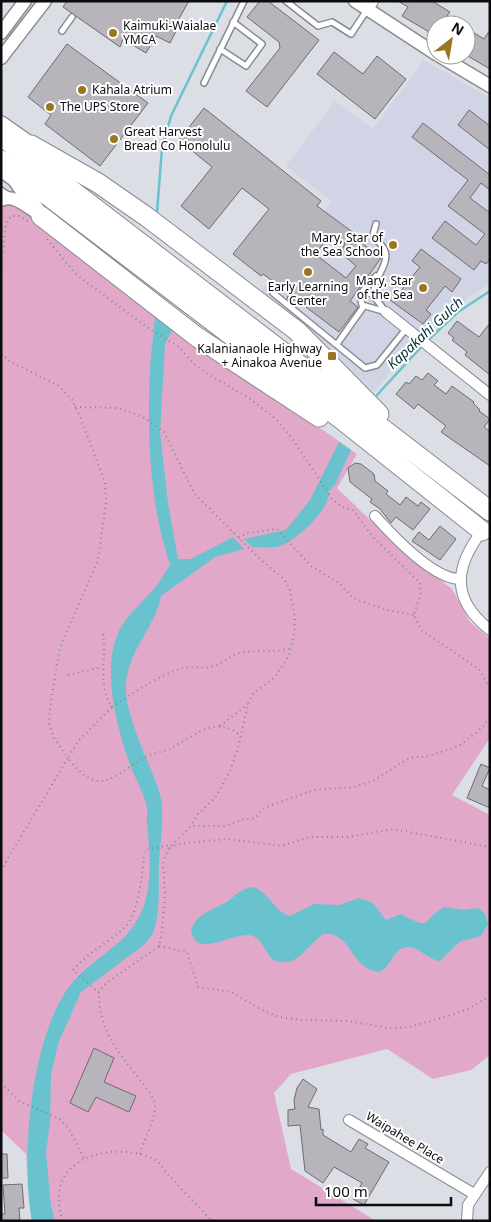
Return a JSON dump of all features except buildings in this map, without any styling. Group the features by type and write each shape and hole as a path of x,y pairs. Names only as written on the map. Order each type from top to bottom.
{"highway":[{"path":"1,136 490,511"},
{"path":"31,145 81,172 147,217 297,331 360,393 406,445"},
{"path":"1,160 342,420 420,482"},
{"path":"38,225 197,337 486,527"},
{"path":"454,483 477,493 490,495"}],"main road":[{"path":"1,124 31,145"},
{"path":"1,168 15,179 38,225"}],"street":[{"path":"1,33 25,1"},
{"path":"1,58 45,1"},
{"path":"355,1 370,5 426,46"},
{"path":"455,65 490,86"},
{"path":"1,200 6,198 15,199 38,225"},
{"path":"386,312 417,339 490,395"},
{"path":"375,516 400,542 426,563 443,575 460,579"},
{"path":"486,527 465,556 460,579 471,612 490,630"},
{"name":"Waipahee Place","path":"349,1120 474,1194"},
{"path":"467,1221 468,1205 490,1172"}],"lane":[{"path":"204,83 244,1"},
{"path":"286,1 318,26 332,22 351,34 370,5"},
{"path":"62,31 72,17"},
{"path":"220,49 246,66 262,44 233,22"},
{"path":"1,190 15,199"},
{"path":"376,224 373,235 382,245 386,255 374,288 376,299"},
{"path":"382,267 361,294 359,301 364,306 386,312"},
{"path":"361,294 370,292 386,312"},
{"path":"273,293 365,368 377,365 406,329"},
{"path":"337,344 364,306"}],"path":[{"path":"1,267 6,224 11,216 20,216 38,225 74,272 151,330 179,347 194,364 249,398 277,420 294,441 332,499 342,507 353,510 372,536 420,583 422,592 414,615 421,630 479,669 490,689"},
{"path":"1,354 11,362 59,386 76,407 105,483 106,502 98,560 57,659 49,724 54,738 85,777 98,781 108,781 146,758 174,747 186,738 204,730 219,726 231,727 240,735"},
{"path":"76,407 118,408 142,417 161,430 174,448 194,493 284,579 290,590 295,618 292,647 284,666 253,694 248,704 238,748 223,786 191,826 168,849 164,864 165,895 159,946 108,982 99,993 98,1008 112,1044 152,1094 155,1105 150,1130 144,1138 140,1154"},
{"path":"239,538 247,533 277,529 311,566 340,584 354,598 387,610 414,615"},
{"path":"103,634 104,652 102,667 108,701 112,707"},
{"path":"1,870 79,740 112,707 132,694 180,669 211,667 224,663 231,656 240,653 282,651 292,647"},
{"path":"68,675 102,667"},
{"path":"219,726 248,704"},
{"path":"191,826 225,826 254,818 264,808 314,790 355,787 373,780 409,758 429,756 459,746 483,727 490,715"},
{"path":"168,849 178,844 226,838 282,846 309,837 347,837 393,829 490,847"},
{"path":"99,993 73,970 85,957 125,928 136,905 145,850 171,845"},
{"path":"159,946 187,952 198,986 231,992 262,1010 279,1017 347,1022 389,1028 409,1027 468,1009 490,996"},
{"path":"1,1083 19,1101 60,1119 69,1129 85,1160"},
{"path":"62,1221 59,1194 64,1178 85,1160 110,1152 140,1154 156,1160 212,1221"}],"shaded area":[{"name":"Mary, Star of the Sea School","path":"424,60 426,65 433,65 490,98 490,283 417,339 374,392 302,322 261,291 332,201 286,166 335,101 373,129"},
{"path":"4,204 24,209 259,385 357,454 337,488 398,547 452,589 470,622 490,639 490,738 452,795 490,815 490,1055 471,1070 433,1079 387,1049 291,1074 274,1093 291,1169 376,1221 32,1220 26,1154 1,1130 1,206"}],"water":[{"path":"155,311 174,326 165,344 160,432 168,503 178,559 191,559 233,537 244,549 215,557 161,596 154,617 137,648 128,671 126,695 129,708 161,800 162,827 157,919 152,935 145,944 81,992 58,1044 51,1075 50,1121 46,1153 51,1205 55,1221 32,1221 27,1165 28,1133 37,1067 46,1036 56,1009 69,987 92,964 115,946 135,925 142,911 149,885 150,858 147,808 143,793 132,770 117,720 113,702 111,666 113,649 122,626 131,613 158,584 170,565 158,516 149,442 150,368"},
{"path":"339,442 351,450 319,514 297,536 283,545 252,547 244,539 286,530 310,500"},
{"path":"254,887 281,911 290,916 314,904 339,905 359,898 373,903 386,920 401,914 422,923 426,922 444,907 464,910 479,908 485,914 488,924 481,936 459,942 440,961 416,949 407,947 398,951 386,967 378,972 362,964 340,938 333,935 324,934 301,955 289,962 273,960 259,940 253,936 245,935 208,944 200,943 194,939 191,930 200,917 241,891"}],"waterway":[{"path":"157,212 162,148 171,116 227,1"},
{"name":"Kapakahi Gulch","path":"427,341 458,312 490,291"},
{"name":"Kapakahi Gulch","path":"377,395 423,345"}],"place":[{"name":"Kaimuki-Waialae YMCA","path":"113,33"},
{"name":"Kahala Atrium","path":"82,90"},
{"name":"The UPS Store","path":"50,107"},
{"name":"Great Harvest Bread Co Honolulu","path":"114,139"},
{"name":"Mary, Star of the Sea School","path":"393,245"},
{"name":"Early Learning Center","path":"308,272"},
{"name":"Mary, Star of the Sea","path":"423,288"},
{"name":"Kalanianaole Highway + Ainakoa Avenue","path":"332,356"}]}
